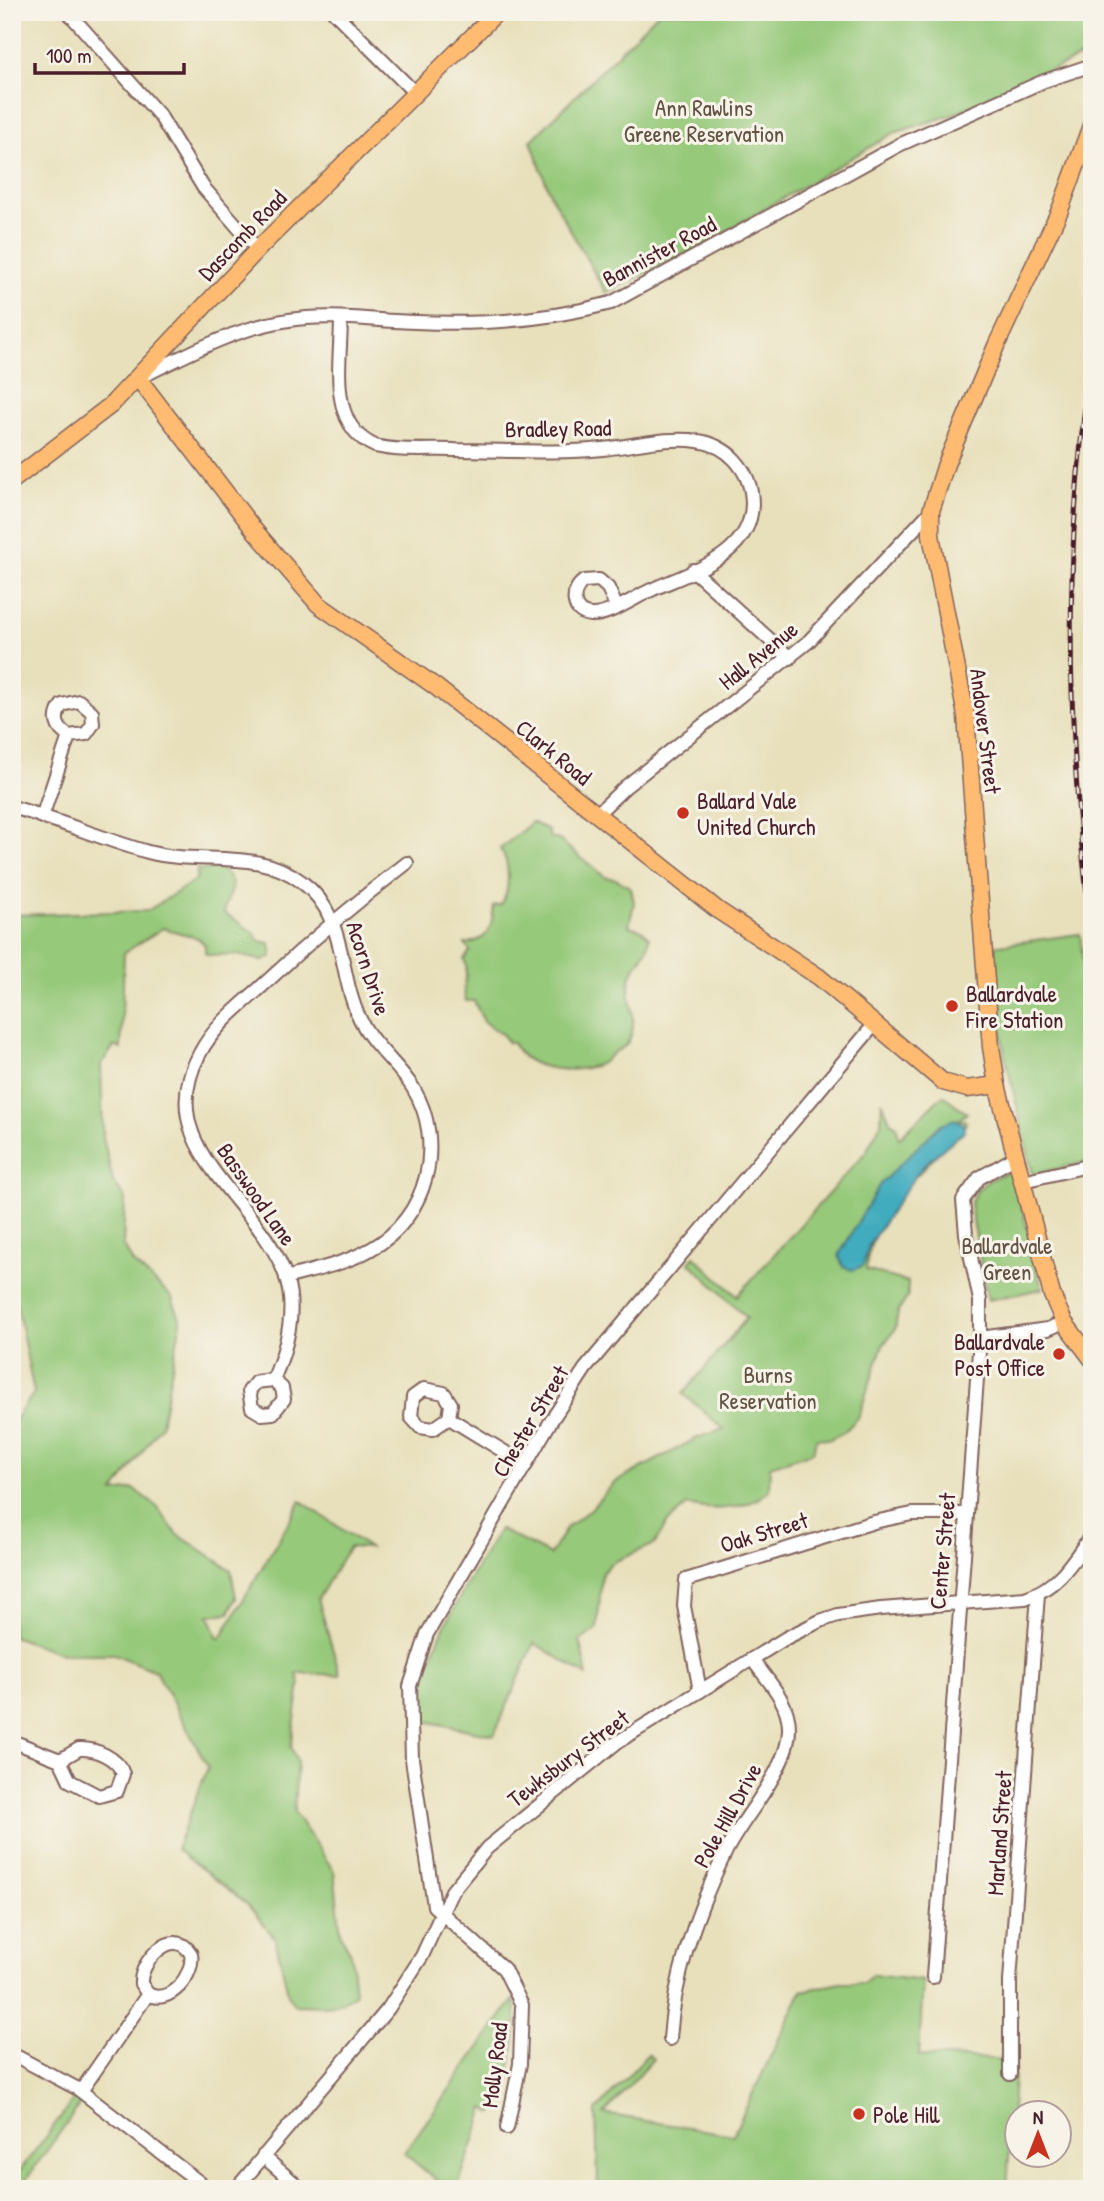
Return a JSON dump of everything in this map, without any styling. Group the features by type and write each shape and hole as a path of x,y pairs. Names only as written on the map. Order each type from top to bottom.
{"main road":[{"name":"Dascomb Road","path":"12,481 111,405 258,250 497,12"},
{"name":"Andover Street","path":"1092,123 1060,209 973,399 931,511 931,535 966,716 986,1008 998,1085 1049,1284 1064,1322 1092,1359"},
{"name":"Clark Road","path":"138,378 255,531 318,604 436,687 719,911 819,977 943,1082 967,1089 998,1085"}],"street":[{"path":"68,12 160,116 203,187 258,250"},
{"path":"334,12 415,93"},
{"name":"Bannister Road","path":"138,378 229,335 263,324 307,318 426,323 517,320 584,312 611,303 899,145 1044,81 1092,65"},
{"name":"Bradley Road","path":"341,319 343,413 355,433 375,446 561,452 692,440 724,451 746,477 751,493 750,519 733,548 694,570 616,606"},
{"name":"Hall Avenue","path":"596,815 636,778 790,658 836,615 931,511"},
{"path":"694,570 790,658"},
{"path":"42,817 69,736"},
{"name":"Acorn Drive","path":"12,807 166,856 236,859 273,867 304,883 326,907 360,1019 412,1087 422,1105 430,1141 429,1163 418,1201 410,1215 385,1240 359,1255 286,1278"},
{"name":"Basswood Lane","path":"273,1380 283,1358 289,1328 290,1303 286,1278 275,1256 199,1150 189,1124 187,1096 199,1054 216,1029 332,921 407,863"},
{"name":"Chester Street","path":"442,1913 435,1906 414,1773 409,1720 410,1686 426,1634 585,1369 874,1025"},
{"name":"Center Street","path":"933,1977 947,1816 951,1692 979,1338 979,1300 966,1234 963,1200 979,1178 1016,1157"},
{"path":"1023,1181 1092,1165"},
{"path":"979,1338 1047,1329 1064,1322"},
{"path":"449,1418 526,1465"},
{"name":"Oak Street","path":"701,1691 684,1606 686,1580 873,1522 912,1514 967,1514"},
{"path":"1038,1594 1056,1581 1092,1534"},
{"name":"Tewksbury Street","path":"236,2189 388,2009 422,1956 452,1891 487,1847 616,1743 786,1638 838,1615 1038,1594"},
{"name":"Marland Street","path":"1010,2074 1010,1980 1038,1594"},
{"name":"Pole Hill Drive","path":"670,2039 678,1980 718,1869 787,1747 788,1717 782,1699 752,1659"},
{"path":"12,1741 60,1760 70,1781 93,1794 106,1797 120,1787 122,1774 117,1763 93,1751 79,1749 60,1760"},
{"name":"Molly Road","path":"442,1913 504,1969 522,2005 520,2064 507,2128"},
{"path":"173,1942 184,1946 192,1960 189,1971 169,1996 158,1998 148,1994 141,1984 145,1967 163,1946 173,1942"},
{"path":"81,2091 148,1994"},
{"path":"12,2054 81,2091 208,2189"},
{"path":"263,2156 301,2189"}],"green space":[{"name":"Ann Rawlins Greene Reservation","path":"659,12 1092,12 1092,52 951,115 894,133 707,243 606,293 551,196 531,141"},
{"path":"532,822 548,830 550,838 559,840 605,877 616,879 631,888 634,903 629,926 642,930 649,937 644,955 630,979 633,1025 628,1042 602,1063 589,1067 551,1068 528,1060 519,1053 513,1043 508,1043 504,1036 484,1022 474,1001 466,1001 464,995 464,959 470,951 465,944 481,939 489,931 494,906 501,905 506,892 508,869 500,849"},
{"path":"221,869 232,886 224,913 253,932 259,941 270,943 272,956 264,961 239,955 210,955 205,953 205,945 198,938 163,928 124,953 121,1049 114,1046 101,1065 103,1137 113,1182 125,1198 123,1244 133,1263 171,1296 181,1321 161,1425 114,1492 134,1489 157,1507 176,1533 231,1570 236,1598 229,1613 209,1615 218,1638 221,1638 301,1501 369,1548 349,1547 318,1599 340,1675 297,1673 300,1684 291,1747 297,1761 294,1812 334,1871 341,1936 351,1953 355,1993 348,1999 326,2006 294,2005 289,1997 275,1938 247,1904 176,1849 208,1767 156,1671 114,1654 63,1654 12,1636 12,1423 34,1393 12,1281 12,915 147,911 196,880 197,870"},
{"path":"1080,934 1092,1043 1092,1161 1033,1174 1004,1052 992,946"},
{"name":"Burns Reservation","path":"943,1095 967,1113 959,1119 966,1121 966,1124 903,1190 878,1228 870,1248 866,1270 908,1282 908,1296 898,1312 895,1329 882,1347 858,1418 844,1432 830,1439 817,1438 813,1452 770,1466 769,1490 761,1497 730,1508 687,1505 667,1523 655,1544 611,1563 602,1573 597,1629 580,1641 587,1676 534,1643 494,1735 419,1720 421,1695 436,1646 460,1596 499,1529 550,1555 567,1527 591,1509 614,1483 697,1438 724,1429 683,1394 747,1318 689,1262 694,1256 737,1296 866,1152 881,1123 882,1101 891,1123 896,1125 899,1138"},
{"name":"Ballardvale Green","path":"1013,1171 1042,1289 988,1300 970,1205 976,1192 986,1182"},
{"path":"872,1975 923,1981 919,2056 1015,2060 1013,2100 1002,2100 1002,2170 1008,2170 1007,2189 585,2189 598,2183 596,2111 648,2054 653,2059 604,2114 733,2135 802,1991 840,1983 864,1983"},
{"path":"514,1999 515,2041 504,2088 493,2113 485,2108 457,2189 447,2189 404,2153"},
{"path":"75,2098 81,2103 19,2189 12,2189 12,2181"}],"water":[{"path":"955,1119 964,1125 964,1131 924,1165 908,1186 869,1245 863,1266 852,1270 843,1267 839,1255 880,1184 941,1124"}],"railway":[{"path":"1092,357 1076,501 1071,646 1077,790 1092,934"}],"place":[{"name":"Ballard Vale United Church","path":"683,813"},
{"name":"Ballardvale Fire Station","path":"952,1006"},
{"name":"Ballardvale Post Office","path":"1059,1354"},
{"name":"Pole Hill","path":"859,2114"}]}
